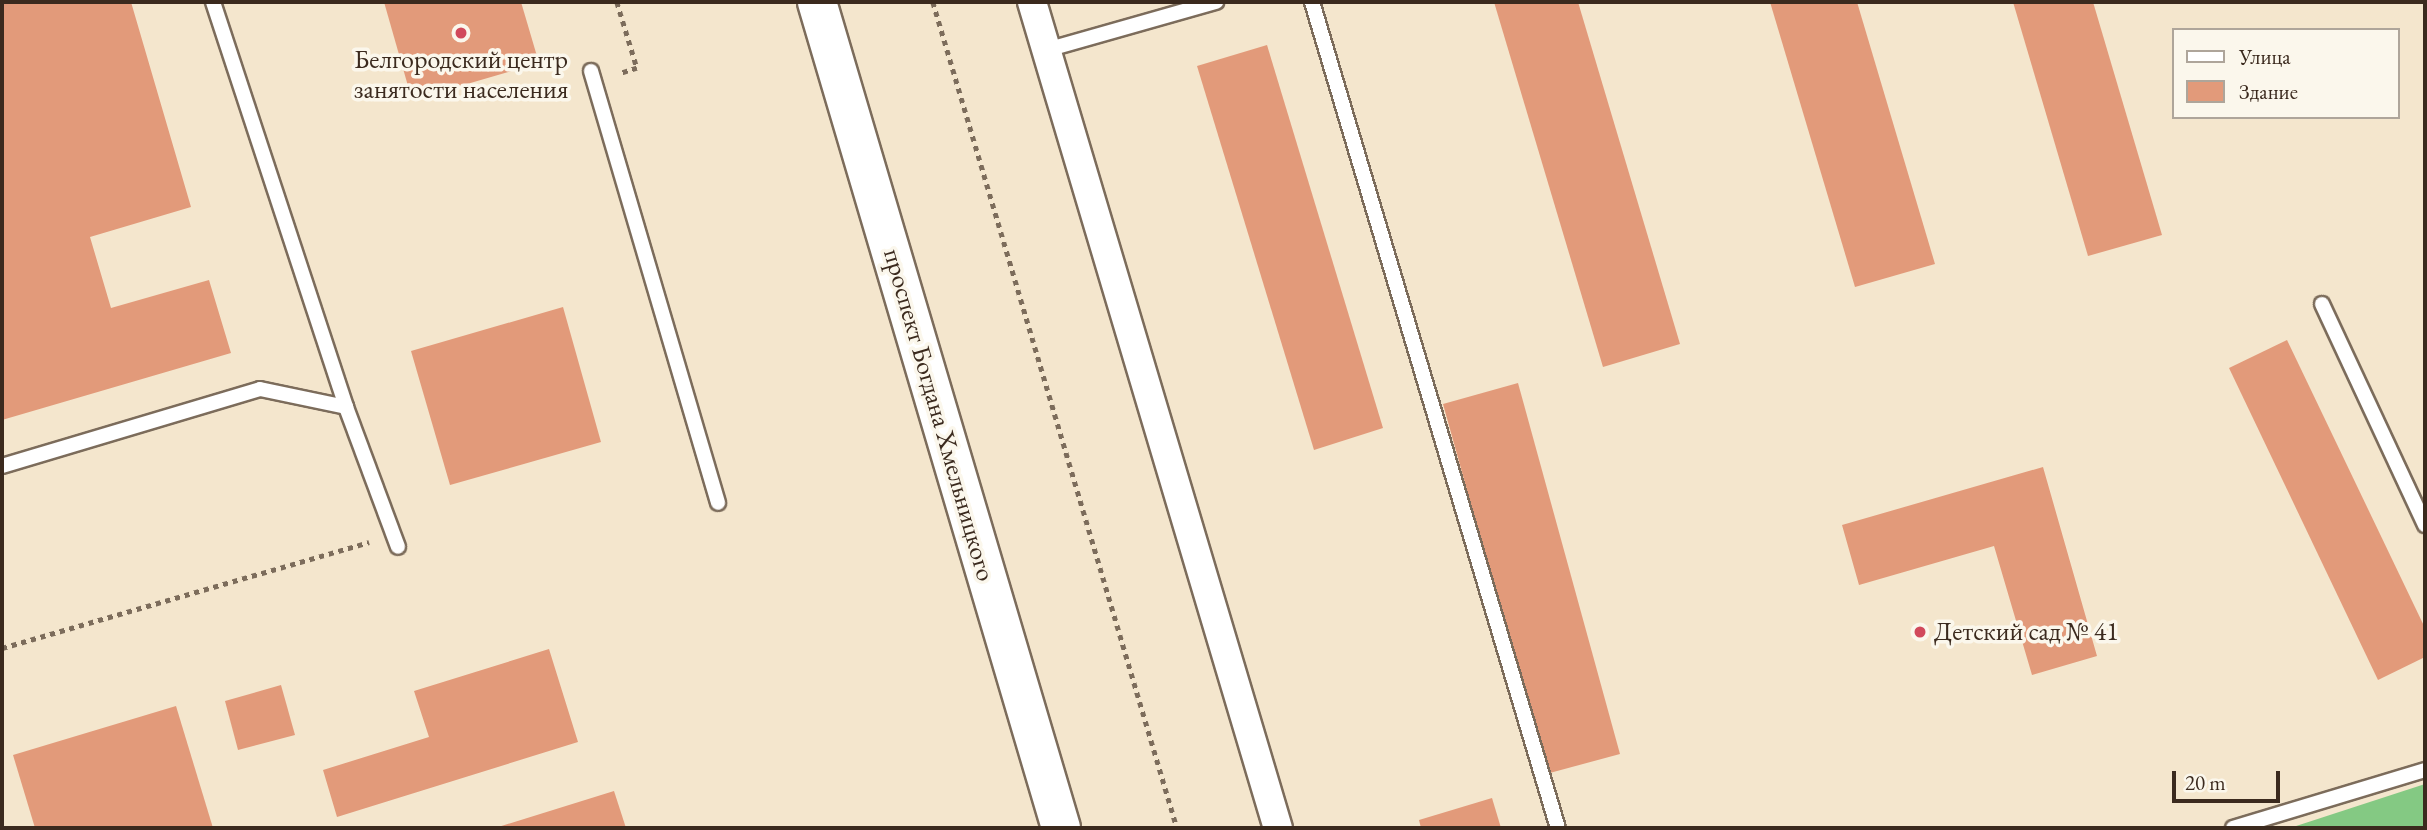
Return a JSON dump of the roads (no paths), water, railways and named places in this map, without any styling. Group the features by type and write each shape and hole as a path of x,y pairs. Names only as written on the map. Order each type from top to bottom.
{"main road":[{"name":"проспект Богдана Хмельницкого","path":"817,2 1061,828"}],"street":[{"path":"1032,2 1278,828"}],"lane":[{"path":"214,2 346,407 396,541"},
{"path":"1046,50 1216,2"},
{"path":"1312,2 1558,828"},
{"path":"593,77 718,503"},
{"path":"2322,304 2425,525"},
{"path":"2,466 260,389 346,407"},
{"path":"2233,828 2425,770"}],"place":[{"name":"Белгородский центр занятости населения","path":"461,33"},
{"name":"Детский сад № 41","path":"1920,632"}]}
